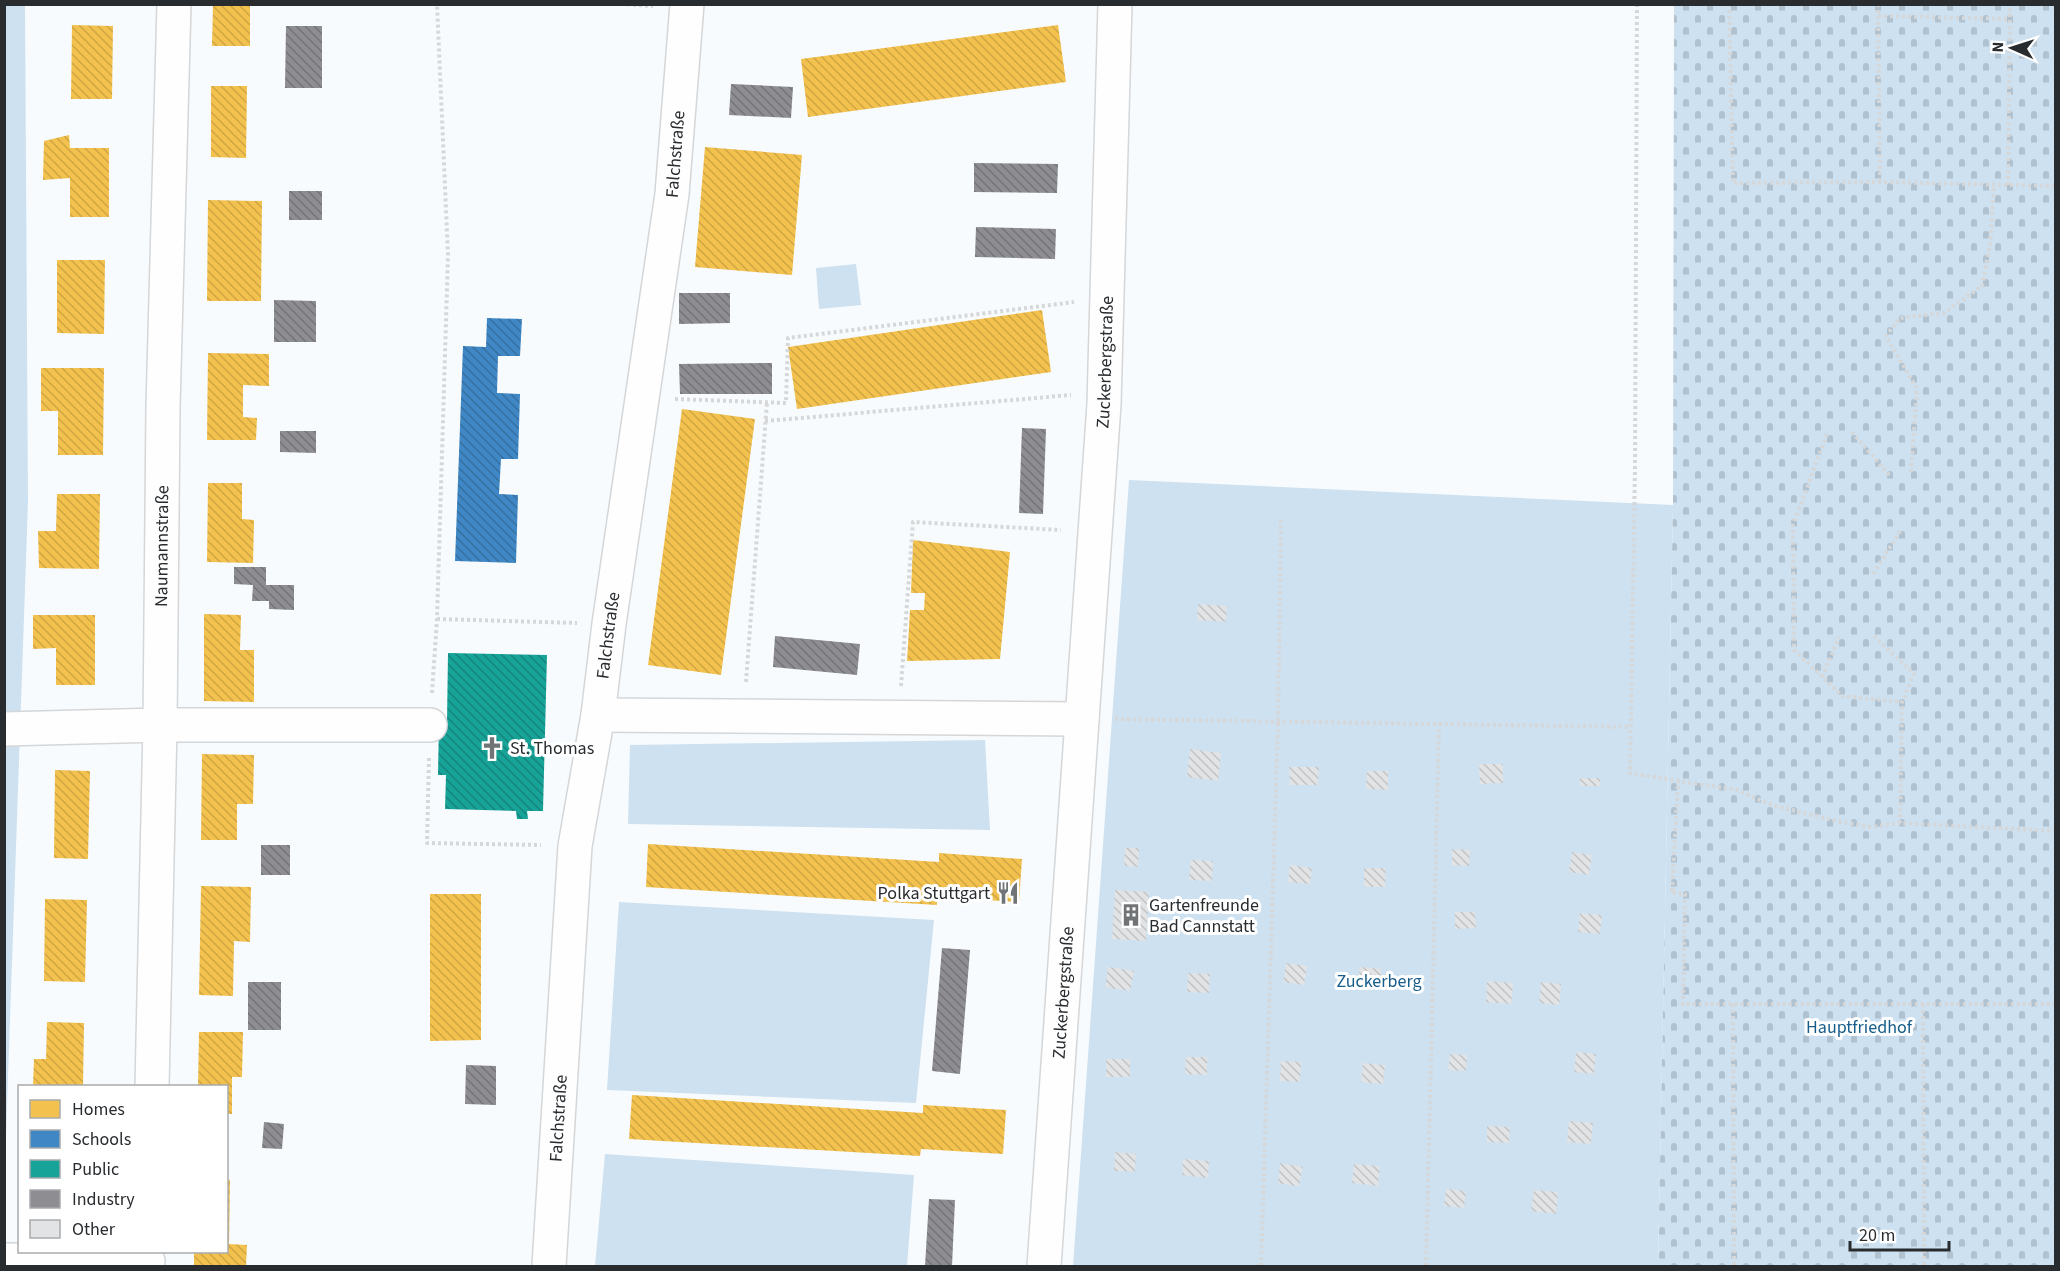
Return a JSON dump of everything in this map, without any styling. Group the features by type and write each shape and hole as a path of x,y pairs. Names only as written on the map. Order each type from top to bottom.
{"street":[{"name":"Naumannstraße","path":"152,1085 163,407 174,4"},
{"name":"Falchstraße","path":"549,1266 575,846 598,715 609,624 672,194 687,4"},
{"name":"Zuckerbergstraße","path":"1044,1266 1104,392 1115,4"},
{"path":"598,715 1082,718"},
{"path":"4,729 159,725 430,725"},
{"path":"4,1260 148,1260"}],"path":[{"path":"437,4 448,255 437,619 430,725 427,843 575,846"},
{"path":"1637,4 1635,466 1630,773 1737,790 1772,805 1871,827 1900,823 2055,831"},
{"path":"1729,4 1733,183 2055,186"},
{"path":"1878,4 1880,183"},
{"path":"2008,185 2010,4"},
{"path":"1878,16 2010,19"},
{"path":"1911,472 1917,389 1886,336 1900,318 1944,313 1982,286 1990,244 1994,185"},
{"path":"643,397 786,403 788,338 1107,298"},
{"path":"765,421 1104,392"},
{"path":"743,716 767,402"},
{"path":"1852,432 1890,477"},
{"path":"1827,434 1793,525 1794,650 1842,696 1902,702"},
{"path":"1261,1266 1267,1009 1278,722 1281,520"},
{"path":"898,717 913,522 1095,532"},
{"path":"1873,574 1901,530"},
{"path":"437,619 609,624"},
{"path":"1874,636 1914,674 1902,702 1900,823"},
{"path":"1822,677 1839,637"},
{"path":"1082,718 1630,727"},
{"path":"1426,1266 1439,724"},
{"path":"1678,780 1672,893 1685,894 1683,1004 2055,1004"},
{"path":"1733,1004 1734,1266"},
{"path":"1923,1004 1924,1266"}],"green space":[{"path":"25,4 28,502 5,1164 4,5"},
{"name":"Hauptfriedhof","path":"1674,5 2055,5 2055,1266 1658,1266 1673,505"},
{"path":"856,264 861,305 819,309 816,268"},
{"name":"Zuckerberg","path":"1129,480 1673,505 1658,1266 1073,1266"},
{"path":"985,740 990,830 628,824 630,745"},
{"path":"619,902 934,920 916,1103 607,1090"},
{"path":"605,1154 914,1175 907,1266 595,1266"}],"building: Homes":[{"path":"213,4 250,4 250,46 212,46"},
{"path":"72,25 113,26 112,99 71,99"},
{"path":"1058,25 1066,82 808,117 801,59"},
{"path":"211,86 247,86 246,158 211,157"},
{"path":"69,135 70,148 109,148 109,217 70,217 70,178 43,180 44,141"},
{"path":"705,147 802,155 792,275 695,267"},
{"path":"208,200 262,201 261,301 207,301"},
{"path":"57,260 105,260 104,334 57,333"},
{"path":"1042,310 1051,372 797,409 788,347"},
{"path":"208,353 269,354 269,386 243,385 243,417 257,418 256,440 207,440"},
{"path":"41,368 104,368 103,455 58,455 58,411 41,411"},
{"path":"682,409 755,419 721,675 648,665"},
{"path":"208,483 242,483 242,519 254,520 253,563 207,562"},
{"path":"57,494 100,494 99,569 39,568 38,531 56,531"},
{"path":"913,540 1010,552 1000,659 907,661 910,610 924,610 925,593 911,593"},
{"path":"204,614 241,615 240,650 254,650 254,702 204,701"},
{"path":"33,615 95,615 95,685 56,685 56,648 33,649"},
{"path":"202,754 254,755 253,804 237,804 237,840 201,840"},
{"path":"55,770 90,771 88,859 54,858"},
{"path":"648,844 939,862 939,853 1022,859 1019,902 937,897 937,905 646,887"},
{"path":"201,886 251,887 250,942 234,941 233,996 199,995"},
{"path":"430,894 481,894 481,1040 430,1041"},
{"path":"45,899 87,900 85,982 44,981"},
{"path":"47,1022 84,1023 83,1085 33,1085 34,1059 46,1059"},
{"path":"199,1032 243,1032 242,1077 232,1077 232,1114 228,1114 228,1085 198,1085"},
{"path":"632,1095 923,1113 923,1105 1006,1110 1003,1154 921,1149 920,1156 629,1139"},
{"path":"228,1180 230,1180 229,1244 247,1245 246,1266 194,1266 194,1253 228,1253"}],"building: Schools":[{"path":"487,318 522,319 520,356 498,356 497,393 520,394 518,459 501,459 499,494 518,495 516,563 455,561 463,346 486,347"}],"building: Public":[{"name":"St. Thomas","path":"448,653 547,655 543,811 527,811 528,819 517,819 516,811 445,809 446,775 438,775 439,721 447,722"}],"building: Industry":[{"path":"286,26 322,26 322,88 285,88"},
{"path":"731,84 793,87 791,118 729,115"},
{"path":"974,163 1058,164 1057,193 974,192"},
{"path":"289,191 322,191 322,220 289,220"},
{"path":"976,227 1056,229 1055,259 975,257"},
{"path":"679,293 730,293 730,323 679,324"},
{"path":"274,300 316,301 316,342 274,342"},
{"path":"772,363 772,394 680,394 679,364"},
{"path":"1022,428 1046,429 1043,514 1019,513"},
{"path":"280,431 316,431 316,453 280,452"},
{"path":"234,567 266,567 266,585 294,585 294,610 269,609 269,601 252,601 253,585 234,584"},
{"path":"775,636 860,644 857,675 773,667"},
{"path":"261,845 290,845 290,875 261,875"},
{"path":"942,948 970,950 960,1074 932,1071"},
{"path":"248,982 281,982 281,1030 248,1030"},
{"path":"466,1065 496,1066 496,1105 465,1104"},
{"path":"264,1122 284,1124 282,1149 262,1148"},
{"path":"929,1199 955,1200 952,1266 925,1266"}],"building: Other":[{"path":"1198,604 1227,606 1226,622 1197,620"},
{"path":"1190,749 1221,753 1218,781 1187,777"},
{"path":"1479,764 1503,764 1503,783 1480,784"},
{"path":"1289,767 1319,767 1318,785 1290,785"},
{"path":"1367,771 1388,771 1388,790 1366,789"},
{"path":"1580,778 1600,778 1600,786 1580,786"},
{"path":"1125,848 1139,848 1138,867 1124,866"},
{"path":"1452,849 1470,850 1469,866 1452,865"},
{"path":"1572,852 1592,855 1589,875 1569,872"},
{"path":"1191,860 1213,861 1212,881 1189,880"},
{"path":"1290,865 1312,868 1310,884 1288,882"},
{"path":"1364,868 1386,868 1385,887 1364,887"},
{"name":"Gartenfreunde Bad Cannstatt","path":"1115,890 1149,892 1146,941 1112,939"},
{"path":"1455,912 1475,912 1476,928 1455,929"},
{"path":"1580,913 1602,915 1600,934 1578,932"},
{"path":"1286,963 1307,966 1304,985 1283,982"},
{"path":"1108,967 1134,971 1130,991 1105,987"},
{"path":"1360,967 1381,969 1380,986 1358,984"},
{"path":"1188,973 1210,974 1209,993 1187,992"},
{"path":"1487,981 1513,983 1511,1004 1486,1002"},
{"path":"1541,982 1561,984 1559,1005 1539,1003"},
{"path":"1576,1052 1596,1054 1594,1074 1574,1072"},
{"path":"1450,1054 1467,1055 1466,1071 1448,1070"},
{"path":"1186,1057 1207,1057 1207,1075 1185,1074"},
{"path":"1106,1059 1130,1059 1130,1077 1106,1077"},
{"path":"1281,1061 1301,1062 1300,1082 1280,1081"},
{"path":"1363,1063 1385,1065 1383,1084 1361,1082"},
{"path":"1569,1121 1593,1123 1591,1144 1567,1142"},
{"path":"1487,1126 1510,1127 1509,1143 1487,1142"},
{"path":"1115,1152 1136,1154 1135,1172 1114,1171"},
{"path":"1183,1159 1209,1161 1208,1178 1182,1175"},
{"path":"1280,1163 1303,1167 1299,1187 1278,1183"},
{"path":"1354,1164 1380,1166 1378,1186 1352,1183"},
{"path":"1446,1189 1466,1191 1464,1208 1444,1206"},
{"path":"1534,1190 1558,1192 1556,1214 1531,1211"}],"place":[{"name":"St. Thomas","path":"492,748"},
{"name":"Polka Stuttgart","path":"1008,893"},
{"name":"Gartenfreunde Bad Cannstatt","path":"1131,915"}]}
